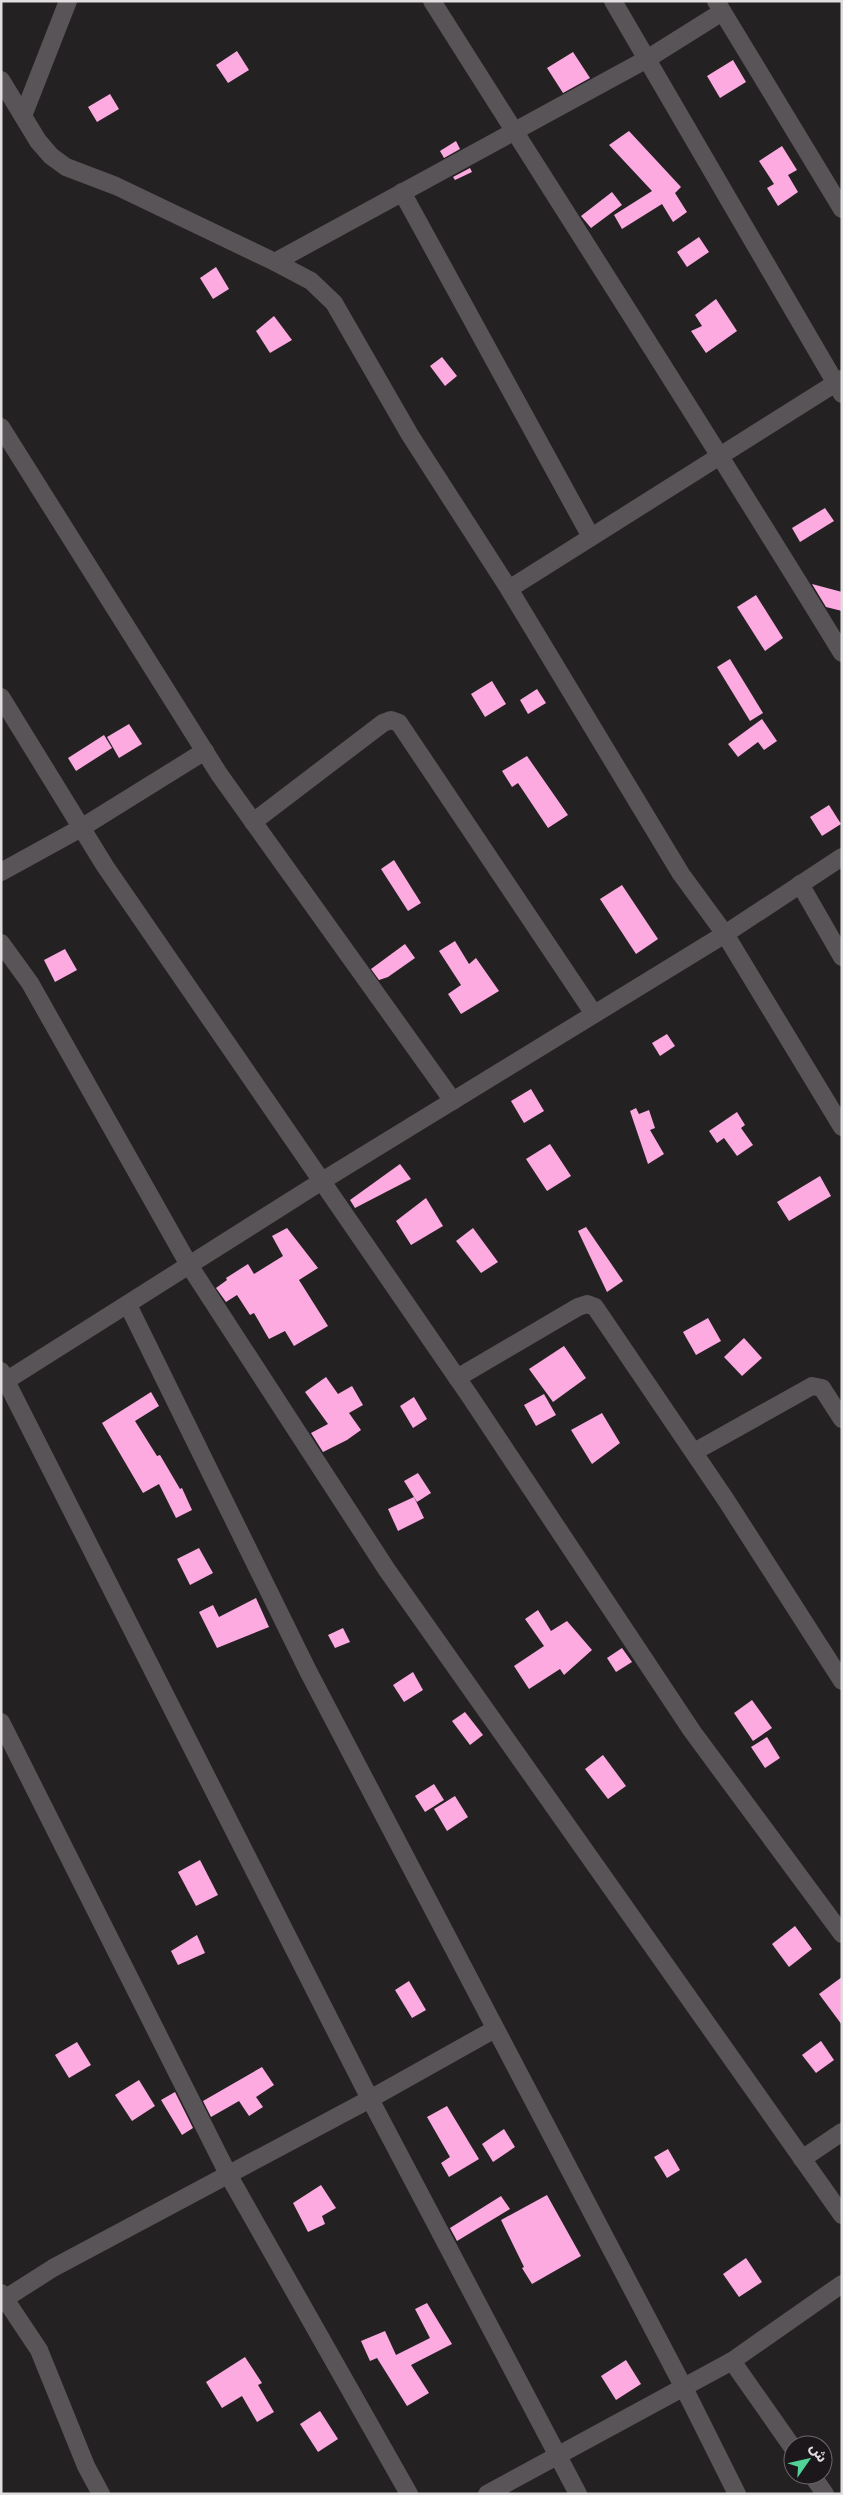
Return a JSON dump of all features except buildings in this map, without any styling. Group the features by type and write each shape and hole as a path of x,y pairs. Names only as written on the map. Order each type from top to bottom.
{"street":[{"path":"23,116 68,1"},
{"path":"432,1 721,454 842,653"},
{"path":"509,589 721,454 840,386 613,1"},
{"path":"276,262 647,59 719,7 842,209"},
{"path":"1,80 45,149 66,167 116,186 276,262 311,280 334,303 410,435 509,589 681,874 725,934 842,1128"},
{"path":"402,192 591,537"},
{"path":"1,427 205,752 453,1101"},
{"path":"1,697 110,874 457,1378 692,1731 842,1934"},
{"path":"253,822 383,722 391,720 400,723 594,1014"},
{"path":"1,872 81,828 205,752"},
{"path":"578,2494 370,2099 3,1379 128,1305 322,1181 725,934 842,857"},
{"path":"800,884 842,957"},
{"path":"2,944 30,983 189,1265 387,1570 842,2215"},
{"path":"457,1378 587,1304 595,1307 694,1452 842,1681"},
{"path":"128,1305 308,1671 684,2388 737,2494"},
{"path":"694,1452 812,1386 822,1388 842,1419"},
{"path":"1,1722 229,2176 410,2494"},
{"path":"101,2494 86,2466 39,2350 4,2295 229,2176 495,2029"},
{"path":"802,2160 842,2132"},
{"path":"488,2494 732,2361 842,2284"},
{"path":"732,2361 784,2435"}]}
